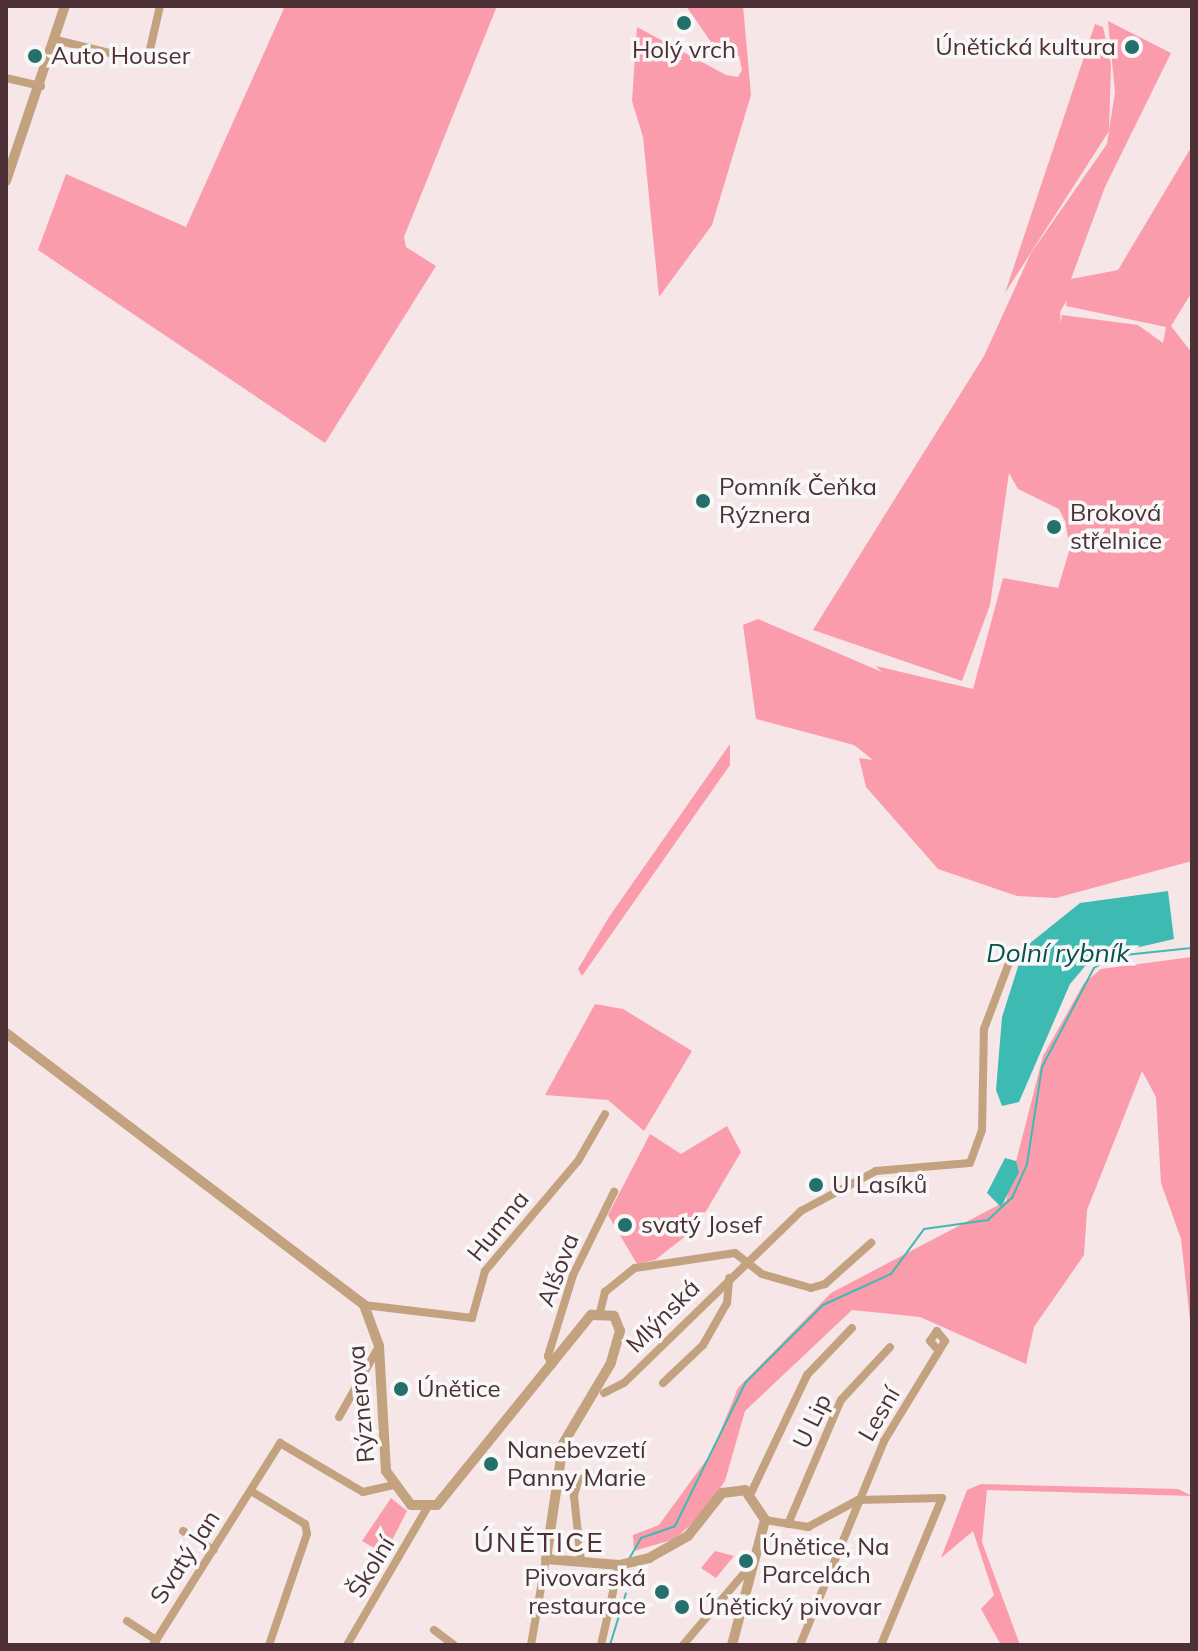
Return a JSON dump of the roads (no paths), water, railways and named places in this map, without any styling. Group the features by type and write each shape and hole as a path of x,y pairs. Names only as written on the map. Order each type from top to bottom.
{"street":[{"path":"6,181 41,86 65,6"},
{"path":"56,40 147,62 160,6"},
{"path":"6,78 41,86"},
{"name":"Mlýnská","path":"604,1393 624,1383 745,1262 801,1211 871,1174 970,1163 982,1130 984,1029 1009,963"},
{"path":"6,1033 364,1305"},
{"name":"Humna","path":"364,1305 472,1318 485,1271 578,1161 605,1114"},
{"name":"Alšova","path":"552,1365 548,1356 573,1275 614,1192"},
{"path":"427,1508 455,1485 552,1365 600,1312 605,1292 635,1268 735,1253 745,1262 811,1288 825,1284 871,1243"},
{"path":"663,1383 703,1345 727,1303 729,1278"},
{"name":"Rýznerova","path":"364,1305 379,1346 386,1471 393,1485 411,1505 427,1508"},
{"path":"531,1645 563,1444 619,1338 618,1320 600,1312"},
{"path":"751,1493 807,1375 852,1328"},
{"path":"339,1417 379,1346"},
{"name":"U Lip","path":"788,1524 841,1400 890,1347"},
{"name":"Lesní","path":"800,1645 841,1534 939,1351"},
{"name":"Svatý Jan","path":"154,1642 280,1443 363,1492 393,1485"},
{"path":"579,1478 574,1496 581,1562"},
{"path":"251,1491 305,1524 307,1534 269,1645"},
{"path":"546,1559 619,1565 634,1562 688,1536 722,1493 751,1493"},
{"path":"732,1645 765,1520 751,1493"},
{"path":"765,1520 788,1524 827,1522 858,1500 927,1498 944,1501 933,1512 881,1645"},
{"name":"Školní","path":"347,1645 427,1508"},
{"path":"827,1522 841,1534"},
{"path":"183,1531 214,1550"},
{"path":"683,1645 752,1564"},
{"path":"601,1645 619,1565"},
{"path":"127,1621 154,1642"},
{"path":"434,1630 454,1645"}],"water":[{"name":"Dolní rybník","path":"1168,891 1174,939 1092,958 1070,984 1019,1102 1002,1106 996,1090 1002,1017 1024,948 1080,903"},
{"path":"1005,1158 1016,1161 1019,1172 1001,1207 987,1193"}],"waterway":[{"path":"629,1559 641,1538 675,1526 746,1382 823,1305 891,1274 924,1229 988,1220 1012,1198 1027,1164 1042,1067 1094,968 1115,956 1192,948"},
{"path":"610,1645 626,1593"}],"place":[{"name":"Holý vrch","path":"684,23"},
{"name":"Únětická kultura","path":"1132,47"},
{"name":"Auto Houser","path":"35,56"},
{"name":"Pomník Čeňka Rýznera","path":"703,501"},
{"name":"Broková střelnice","path":"1054,527"},
{"name":"U Lasíků","path":"816,1185"},
{"name":"svatý Josef","path":"625,1225"},
{"name":"Únětice","path":"401,1389"},
{"name":"Nanebevzetí Panny Marie","path":"491,1464"},
{"name":"Únětice, Na Parcelách","path":"746,1561"},
{"name":"Pivovarská restaurace","path":"662,1592"},
{"name":"Únětický pivovar","path":"682,1607"}],"district":[{"name":"ÚNĚTICE","path":"539,1542"}]}
